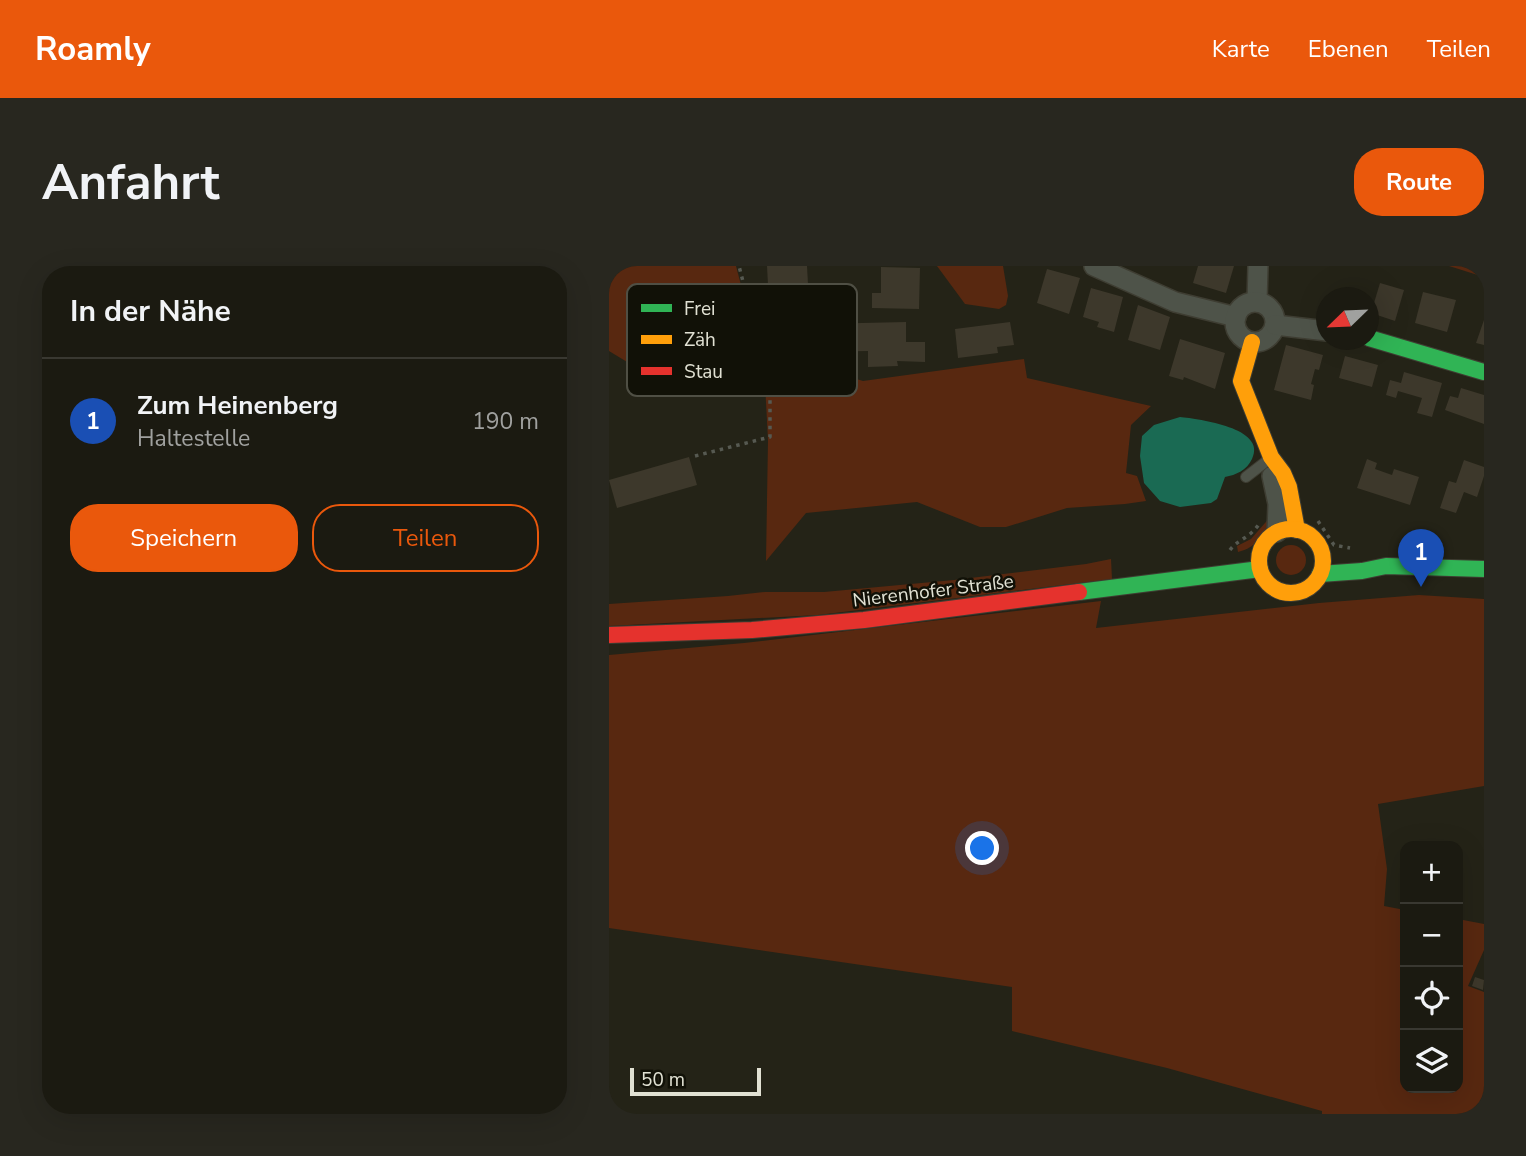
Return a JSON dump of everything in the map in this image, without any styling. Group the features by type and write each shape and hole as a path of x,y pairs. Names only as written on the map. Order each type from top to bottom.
{"main road":[{"path":"1379,341 1484,372"},
{"path":"1252,342 1241,381 1271,457 1283,472 1289,486 1297,530"},
{"path":"1319,546 1322,559 1320,574 1312,585 1305,589 1287,593 1276,590 1268,583 1260,569 1261,549 1277,532 1286,530 1297,530 1311,537 1319,546 1339,554 1386,566 1484,569"},
{"path":"1320,574 1386,566"},
{"name":"Nierenhofer Straße","path":"609,635 751,630 864,620 1260,569"}],"street":[{"path":"1094,266 1175,302 1236,317"},
{"path":"1257,302 1258,266"},
{"path":"1257,302 1263,303 1273,312 1275,325 1270,336 1259,342 1252,342 1246,340 1237,330 1236,317 1246,304 1257,302"},
{"path":"1275,325 1316,330"},
{"path":"1271,457 1278,504 1277,532"}],"lane":[{"path":"1246,477 1271,457"}],"path":[{"path":"739,266 744,284"},
{"path":"695,456 770,438 770,396"}],"shaded area":[{"path":"609,266 736,266 741,284 627,284 627,362 609,351"},
{"path":"937,266 1003,266 1008,296 1006,305 999,309 965,304"},
{"path":"1449,266 1484,266 1484,277"},
{"path":"1024,359 1027,378 1151,406 1131,425 1126,473 1137,476 1146,501 1067,508 1006,527 980,527 917,502 806,513 766,561 768,440 766,396 857,396 857,379 863,381"},
{"path":"1180,417 1229,427 1250,440 1254,448 1250,463 1241,471 1225,477 1217,499 1211,503 1180,507 1160,501 1144,483 1140,456 1142,436 1154,425"},
{"path":"1272,515 1260,539 1238,552 1237,546 1251,539"},
{"path":"1291,545 1302,549 1306,560 1302,571 1291,575 1280,571 1276,560 1280,549"},
{"path":"1111,559 1112,579 818,615 609,626 609,604 765,592 824,592 954,580"},
{"path":"1419,595 1484,599 1484,786 1378,804 1387,869 1384,906 1400,909 1400,1093 1463,1093 1463,920 1484,924 1484,950 1468,986 1484,992 1484,1114 1322,1114 1322,1111 1167,1068 1012,1031 1012,987 609,928 609,655 744,643 1101,601 1096,628 1319,603"}],"building":[{"path":"767,266 807,266 808,284 768,284"},
{"path":"1198,266 1234,266 1226,293 1193,283"},
{"path":"881,267 920,268 919,309 872,308 872,293 881,293"},
{"path":"1047,269 1080,278 1069,314 1037,303"},
{"path":"1380,283 1404,290 1395,321 1379,316"},
{"path":"1091,288 1123,297 1114,332 1097,327 1099,322 1083,317"},
{"path":"1423,292 1456,300 1447,332 1415,323"},
{"path":"1138,305 1170,317 1160,350 1128,340"},
{"path":"1484,320 1484,345 1476,343"},
{"path":"906,322 906,342 925,342 925,362 897,361 898,366 868,367 868,351 857,351 857,323"},
{"path":"1010,322 1014,345 997,347 998,353 958,358 955,329"},
{"path":"1180,339 1225,353 1215,389 1184,377 1183,380 1169,376"},
{"path":"1286,345 1323,355 1311,384 1314,385 1311,400 1274,390"},
{"path":"1345,356 1378,365 1372,387 1339,378"},
{"path":"1404,372 1442,383 1432,417 1417,413 1422,398 1398,391 1396,398 1386,395 1390,380 1401,383"},
{"path":"1461,388 1484,395 1484,424 1445,410 1450,396 1458,398"},
{"path":"689,457 697,485 617,508 609,480"},
{"path":"1367,459 1377,463 1375,469 1392,475 1394,469 1419,477 1410,505 1357,488"},
{"path":"1464,460 1484,467 1477,497 1464,492 1456,513 1440,508 1449,481 1456,483"},
{"path":"1475,977 1484,980 1483,990 1472,986"}],"traffic: fast":[{"path":"1379,341 1484,372"},
{"path":"1320,574 1386,566 1484,569"},
{"path":"1079,592 1260,569"}],"traffic: slow":[{"path":"1252,342 1241,381 1271,457 1289,487 1297,530"},
{"path":"1291,529 1309,535 1317,543 1323,561 1317,579 1309,587 1291,593 1273,587 1265,579 1259,561 1265,543 1273,535 1291,529"}],"traffic: jam":[{"path":"609,635 752,630 864,620 1079,592"}],"place":[{"name":"Zum Heinenberg","path":"1421,587"}]}
